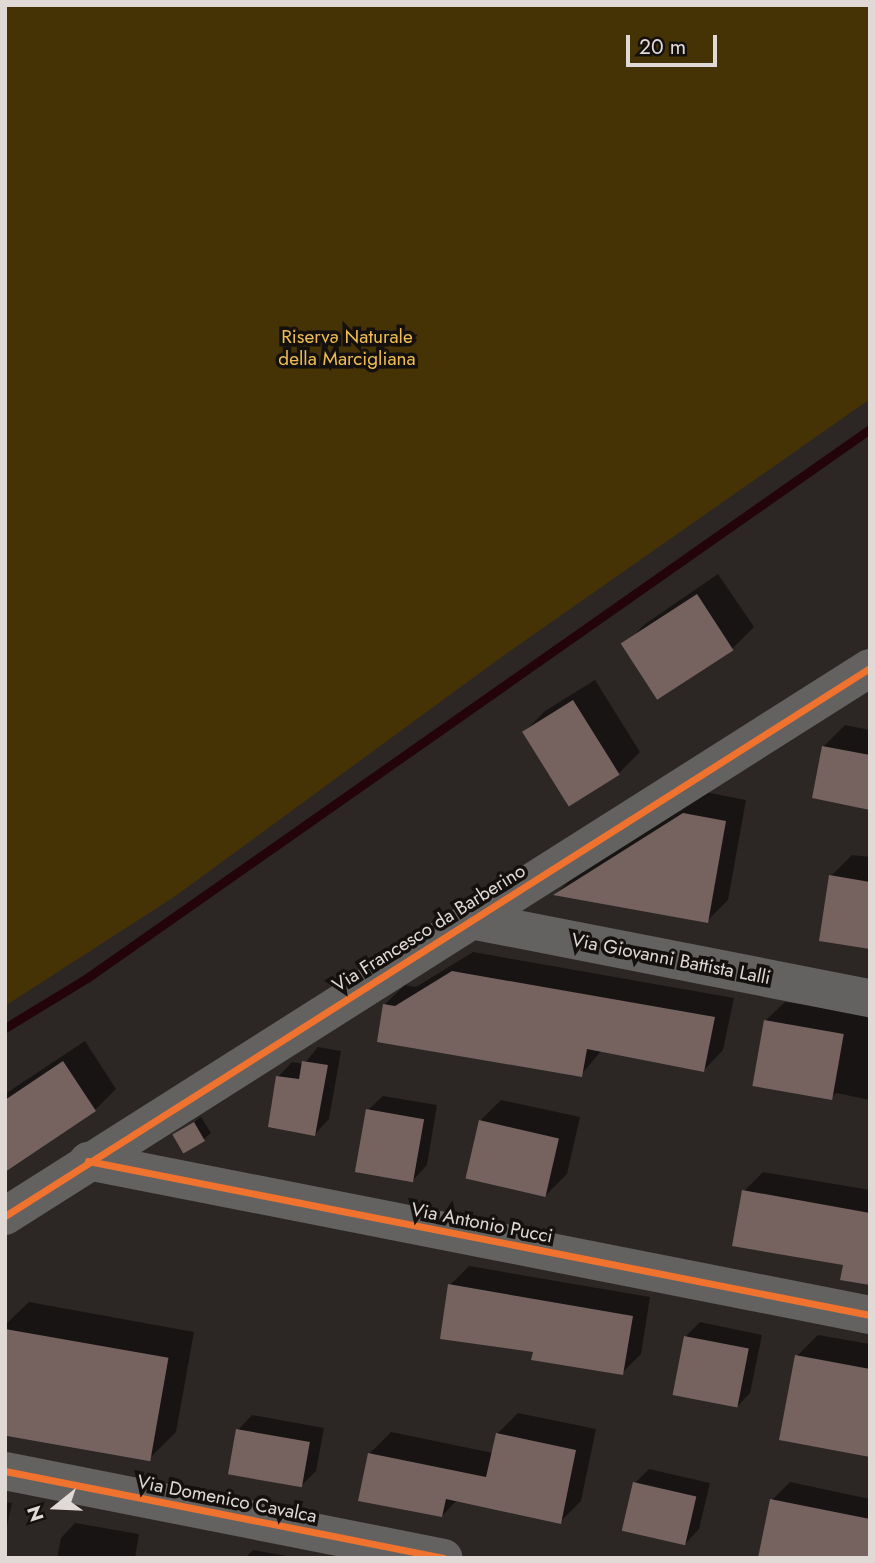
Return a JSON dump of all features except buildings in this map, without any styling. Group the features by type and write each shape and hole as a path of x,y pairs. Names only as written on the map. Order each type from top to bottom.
{"street":[{"name":"Via Francesco da Barberino","path":"5,1216 471,919 868,671"},
{"name":"Via Giovanni Battista Lalli","path":"471,919 870,998"},
{"name":"Via Antonio Pucci","path":"88,1161 870,1315"},
{"name":"Via Domenico Cavalca","path":"5,1471 443,1558"}],"green space":[{"name":"Riserva Naturale della Marcigliana","path":"5,5 870,5 870,399 503,656 174,897 5,1006"}],"waterway":[{"path":"5,1028 87,978 870,429"}],"cycle path":[{"path":"5,1216 870,668"},
{"path":"88,1161 870,1315"},
{"path":"5,1471 443,1558"}]}
